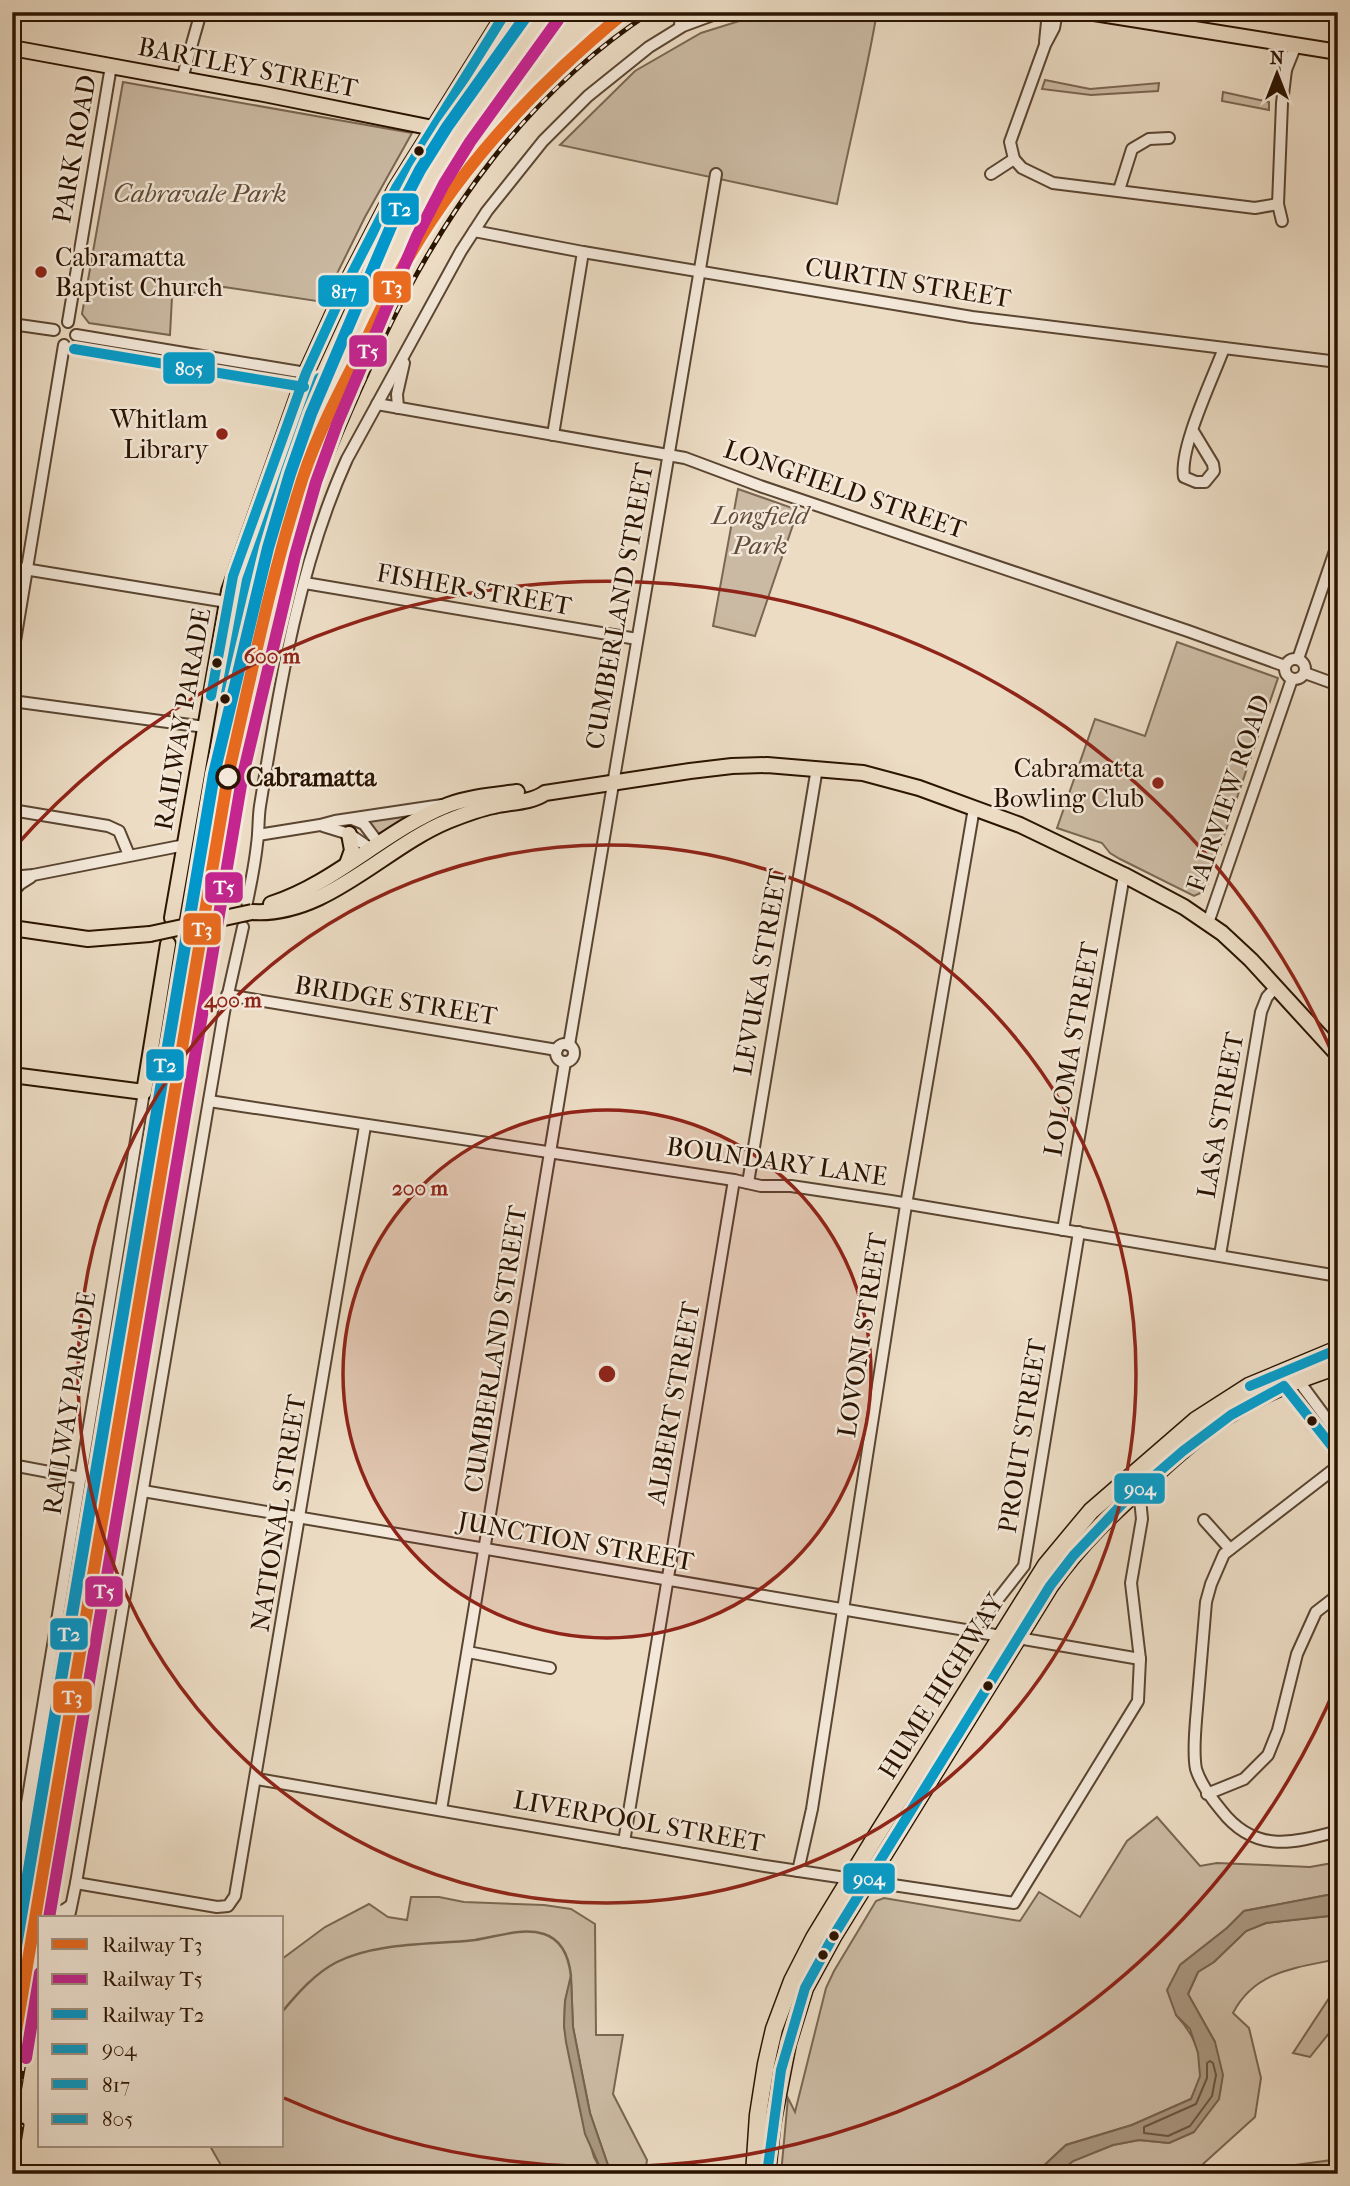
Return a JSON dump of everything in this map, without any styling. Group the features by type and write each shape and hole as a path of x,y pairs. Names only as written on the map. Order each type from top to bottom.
{"highway":[{"name":"HUME HIGHWAY","path":"754,2174 765,2064 774,2029 803,1958 1001,1636 1059,1547 1091,1511 1196,1420 1249,1386 1338,1349"},
{"name":"HUME HIGHWAY","path":"767,2174 781,2070 805,1988 834,1935 1073,1553 1095,1528 1208,1429 1236,1410 1291,1383 1338,1366"}],"main road":[{"name":"RAILWAY PARADE","path":"172,918 227,602 243,547 306,373 396,188 506,12"},
{"name":"RAILWAY PARADE","path":"465,77 493,47 519,12"},
{"path":"1088,12 1338,52"},
{"name":"BARTLEY STREET","path":"12,48 433,128"},
{"path":"270,909 347,864 379,853 462,816 495,805 538,798 545,793 732,765 817,768 863,773 888,779 1020,825 1184,907 1234,944 1335,1047"},
{"path":"13,920 38,931 88,939 109,939 150,934 249,907 270,909 321,896 415,822 451,804 536,789 545,793"},
{"path":"347,864 352,846 349,826"},
{"name":"RAILWAY PARADE","path":"144,1092 168,944"},
{"path":"12,1075 144,1092"}],"street":[{"path":"182,79 201,12"},
{"path":"249,907 259,811 282,681 304,583 341,472 455,260 499,195 543,141 588,96 694,12"},
{"path":"661,39 692,22 721,12"},
{"path":"1045,45 1048,12"},
{"path":"1057,12 1054,28 1045,45 1010,142 1014,159 1022,168 1053,183 1255,208 1278,204"},
{"path":"1281,43 1286,70 1278,204 1282,221"},
{"path":"1286,70 1297,45"},
{"name":"PARK ROAD","path":"68,322 111,66"},
{"path":"1119,190 1132,149 1149,139 1169,138"},
{"path":"991,174 1014,159"},
{"name":"CUMBERLAND STREET","path":"569,1045 716,174"},
{"name":"CURTIN STREET","path":"474,231 583,252 972,317 1338,362"},
{"path":"553,435 583,252"},
{"path":"68,322 75,328 76,335 71,343 64,345 56,340 54,330 58,325 68,322"},
{"path":"12,324 54,330"},
{"path":"76,335 306,373"},
{"path":"12,659 64,345"},
{"path":"1193,432 1224,348"},
{"path":"398,408 398,387 407,350"},
{"name":"LONGFIELD STREET","path":"377,404 668,454 1285,666"},
{"path":"1298,659 1338,542"},
{"path":"12,567 227,602"},
{"name":"FISHER STREET","path":"304,583 637,639"},
{"path":"1291,659 1298,659 1305,666 1305,673 1300,678 1292,679 1286,674 1285,666 1291,659"},
{"path":"1305,673 1338,685"},
{"name":"FAIRVIEW ROAD","path":"1208,923 1292,679"},
{"path":"12,701 205,727"},
{"name":"LEVUKA STREET","path":"748,1183 817,768"},
{"path":"258,835 320,825 349,826 451,804"},
{"name":"LOVONI STREET","path":"798,1871 812,1809 906,1205 974,808"},
{"path":"12,810 108,826 119,831 129,855"},
{"path":"349,826 379,853"},
{"path":"12,877 185,845"},
{"path":"12,894 33,875"},
{"name":"LOLOMA STREET","path":"1063,1230 1124,875"},
{"path":"68,1916 76,1883 227,995 243,927"},
{"name":"LASA STREET","path":"1220,1255 1261,1012 1267,997 1276,987"},
{"name":"BRIDGE STREET","path":"227,995 557,1050"},
{"path":"563,1045 569,1045 574,1056 565,1062 558,1058 557,1050 563,1045"},
{"name":"CUMBERLAND STREET","path":"441,1810 565,1062"},
{"name":"RAILWAY PARADE","path":"17,1902 14,1870 82,1478 144,1092"},
{"name":"BOUNDARY LANE","path":"209,1101 761,1186 791,1186 1338,1276"},
{"name":"NATIONAL STREET","path":"76,1883 207,1906 228,1906 238,1888 365,1126"},
{"name":"ALBERT STREET","path":"624,1842 734,1180"},
{"name":"PROUT STREET","path":"973,1631 1024,1566 1079,1232"},
{"path":"1291,1383 1338,1434"},
{"path":"1291,1383 1338,1454"},
{"path":"12,1465 82,1478"},
{"path":"1338,1466 1224,1554 1206,1602 1195,1741 1196,1768 1207,1794 1236,1828 1269,1842 1299,1842 1338,1831"},
{"path":"1018,1638 1140,1659 1131,1583 1142,1518 1139,1489"},
{"name":"JUNCTION STREET","path":"143,1491 1001,1636"},
{"path":"1205,1520 1230,1549"},
{"path":"1207,1794 1244,1779 1268,1755 1281,1720 1297,1654 1316,1612 1338,1595"},
{"path":"468,1652 550,1668"},
{"name":"LIVERPOOL STREET","path":"257,1779 868,1883 1014,1903 1134,1710 1140,1691 1140,1659"},
{"path":"17,1902 30,1911 54,1914 71,1906"},
{"path":"17,1902 23,1917 38,1922"}],"green space":[{"path":"768,12 877,12 837,204 560,145 635,71 701,33"},
{"path":"1045,80 1090,89 1159,83 1158,91 1091,95 1042,89"},
{"name":"Cabravale Park","path":"123,82 412,133 365,217 323,302 224,287 172,297 170,335 89,323 82,314"},
{"path":"1223,92 1269,102 1269,110 1222,101"},
{"name":"Longfield Park","path":"738,489 798,510 755,636 713,626"},
{"name":"Cabramatta Bowling Club","path":"1177,642 1278,678 1205,891 1194,896 1120,859 1110,853 1102,843 1057,828 1095,719 1145,736"},
{"path":"425,810 380,836 367,819"},
{"path":"1157,1817 1200,1866 1217,1863 1310,1867 1338,1862 1338,1893 1244,1911 1180,1965 1176,2015 1191,2036 1201,2069 1191,2099 1132,2125 1066,2145 1035,2174 781,2174 788,2098 795,2112 826,1988 876,1901 884,1898 1020,1921 1039,1892 1080,1917 1127,1841"},
{"path":"411,1897 439,1897 464,1902 544,1905 571,1909 595,1924 596,2035 623,2035 613,2094 647,2160 645,2174 611,2174 590,2113 573,2027 571,1978 565,2001 564,2026 580,2109 594,2157 603,2174 360,2174 323,2166 298,2174 226,2174 211,2148 284,2148 284,1958 325,1927 369,1904 388,1917 407,1920"},
{"path":"1338,1915 1338,1959 1292,1969 1265,1980 1242,1999 1233,2013 1249,2028 1261,2078 1255,2117 1192,2174 1057,2174 1073,2161 1113,2145 1139,2140 1169,2143 1194,2132 1215,2042 1188,1994 1198,1972 1214,1962 1246,1931 1266,1923"},
{"path":"1338,1975 1338,2022 1310,2057 1293,2053 1335,1989"},
{"path":"1332,2160 1333,2174 1229,2174"}],"water":[{"path":"1338,1893 1338,1915 1266,1923 1246,1931 1214,1962 1198,1972 1188,1994 1215,2042 1223,2075 1219,2099 1194,2132 1169,2143 1139,2140 1113,2145 1073,2161 1057,2174 1035,2174 1066,2145 1132,2125 1191,2099 1200,2076 1198,2053 1190,2029 1176,2015 1167,1990 1180,1965 1244,1911"},
{"path":"571,1975 573,2027 590,2113 611,2174 603,2174 585,2134 566,2042 565,2001"}],"waterway":[{"path":"284,2010 307,1984 337,1962 369,1951 405,1945 535,1932 551,1937 560,1945 567,1956 571,1976"},
{"path":"12,2021 38,2036"}],"railway":[{"path":"49,1916 182,1132 261,706 305,529 340,435 381,344 405,295 461,202 527,118 565,79 606,44 651,12"},
{"path":"12,2134 38,1980"},
{"path":"14,2174 22,2125"}],"rail line":[{"name":"T2","path":"12,1970 214,774 268,548 311,414 392,224 420,170 447,127 529,12"},
{"name":"T3","path":"12,2055 228,776 262,626 303,477 332,406 393,284 433,218 456,185 507,123 564,66 625,12"},
{"name":"T5","path":"49,1916 242,779 295,556 316,482 337,424 417,236 470,142 558,20"},
{"name":"T5","path":"26,2058 38,1985"}],"transit line":[{"name":"817","path":"211,696 233,576 306,373 350,277 396,188 506,12"},
{"name":"805","path":"74,349 304,387"},
{"name":"805","path":"225,699 247,580 319,378"},
{"name":"904","path":"1250,1386 1338,1349"},
{"name":"904","path":"767,2174 781,2070 805,1988 834,1935 1050,1586 1073,1556 1124,1502 1183,1451 1231,1415 1284,1386 1338,1454"}],"place":[{"name":"Cabramatta Baptist Church","path":"41,272"},
{"name":"Whitlam Library","path":"222,434"},
{"name":"Cabramatta","path":"228,777"},
{"name":"Cabramatta Bowling Club","path":"1158,783"}]}
